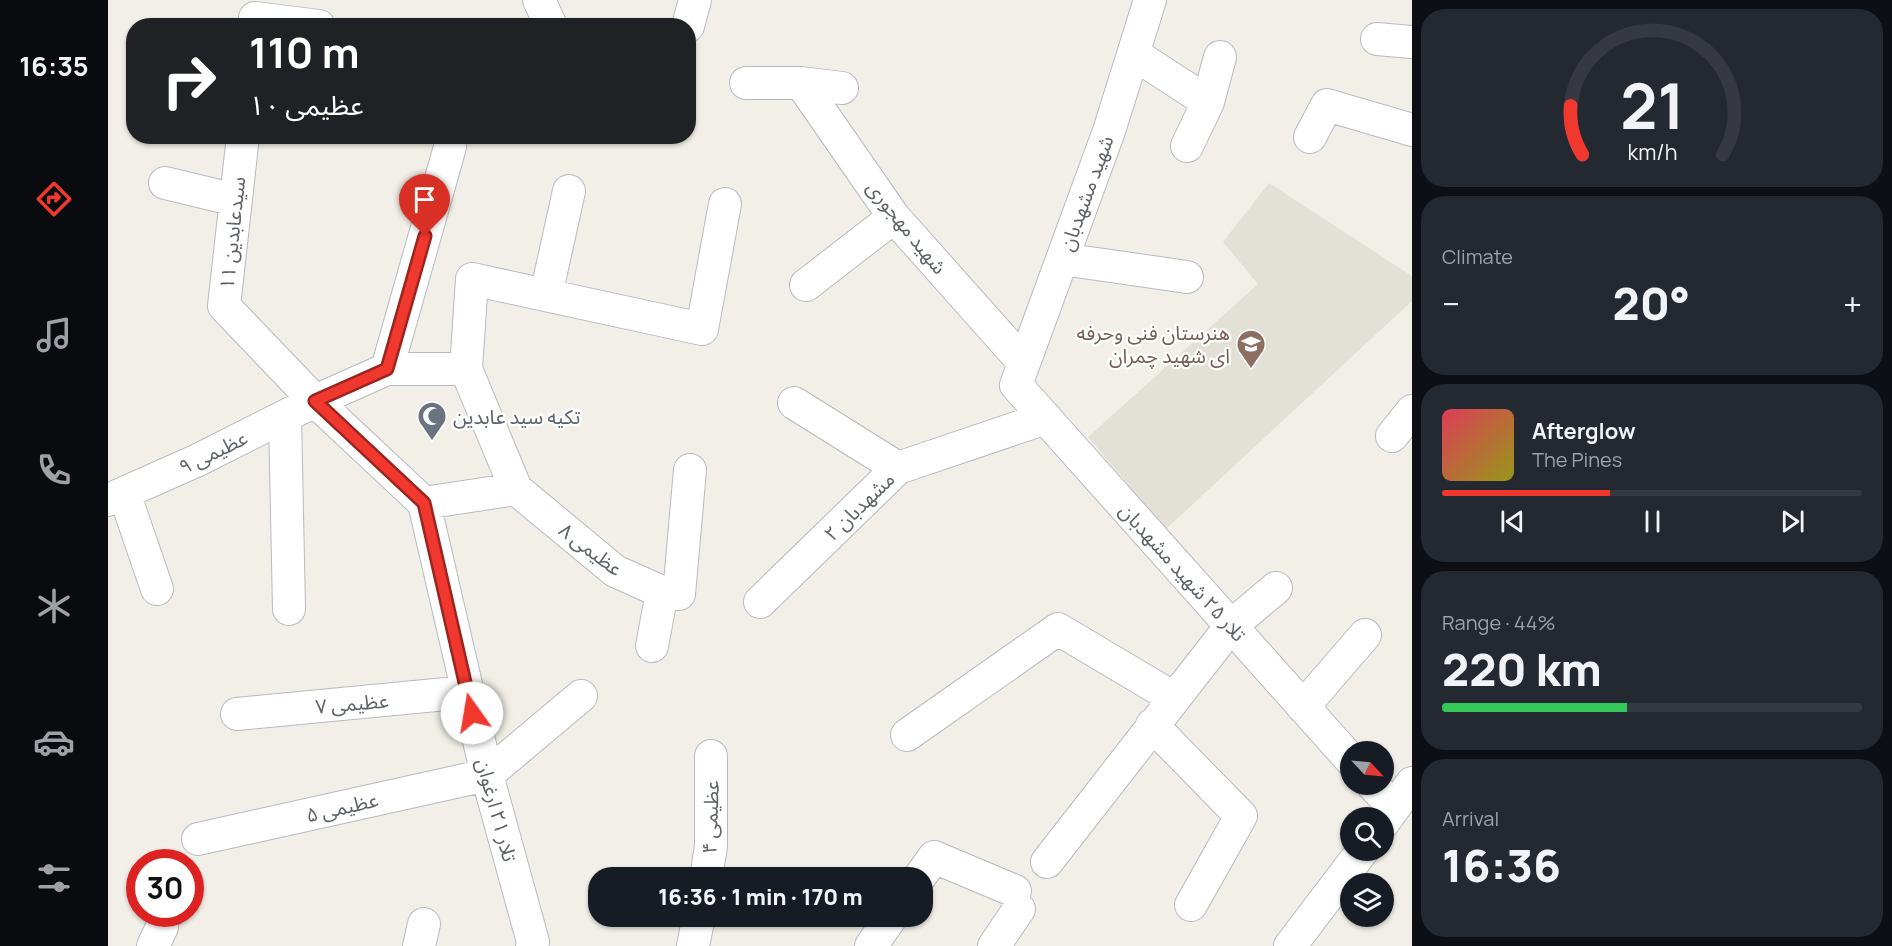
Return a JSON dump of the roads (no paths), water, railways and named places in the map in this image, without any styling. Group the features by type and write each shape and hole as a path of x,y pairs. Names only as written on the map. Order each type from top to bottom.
{"street":[{"path":"539,0 547,18"},
{"path":"693,18 695,0"},
{"name":"شهید مشهدبان","path":"1020,374 1109,131 1150,0"},
{"path":"256,15 273,18"},
{"path":"1377,39 1412,42"},
{"path":"1134,54 1208,102"},
{"path":"1187,146 1208,102 1220,57"},
{"path":"746,83 801,83 842,88"},
{"name":"شهید مهجوری","path":"801,83 894,217 1020,374"},
{"path":"1310,137 1327,105 1412,130"},
{"name":"سیدعابدین ۱۱","path":"242,144 224,306 315,401"},
{"path":"450,147 387,369 465,369"},
{"path":"165,183 236,200"},
{"path":"546,295 569,191"},
{"path":"315,401 424,503 516,489 465,369 472,279 702,329 725,204"},
{"path":"806,285 894,217"},
{"path":"1062,259 1186,277"},
{"name":"عظیمی ۹","path":"116,496 198,460 315,401 387,369"},
{"name":"تلار ۲۵ شهید مشهدبان","path":"1020,374 1046,418 1340,748"},
{"path":"794,403 898,468"},
{"path":"1392,436 1412,411"},
{"path":"285,417 289,609"},
{"name":"مشهدبان ۲","path":"760,602 898,468 1046,418"},
{"path":"652,646 679,596 690,470"},
{"name":"عظیمی ۸","path":"516,489 615,571 679,596"},
{"path":"116,496 157,589"},
{"name":"تلار ۲۱ ارغوان","path":"424,503 486,775 533,942 532,946"},
{"path":"1047,862 1231,626 1276,588"},
{"path":"907,735 1058,629 1174,698"},
{"path":"1303,707 1365,635"},
{"name":"عظیمی ۷","path":"237,714 467,692"},
{"path":"486,775 581,696"},
{"path":"1152,725 1240,816 1191,905"},
{"name":"عظیمی ۴","path":"707,867 711,846 711,756"},
{"name":"عظیمی ۵","path":"198,840 486,775"},
{"path":"1394,808 1412,783"},
{"path":"927,867 934,857 1017,900 994,946"},
{"path":"1290,946 1355,861"},
{"path":"693,946 697,927"},
{"path":"871,946 884,927"}],"place":[{"name":"هنرستان فنی وحرفه ای شهید چمران","path":"1251,370"},
{"name":"تکیه سید عابدین","path":"432,442"}]}
